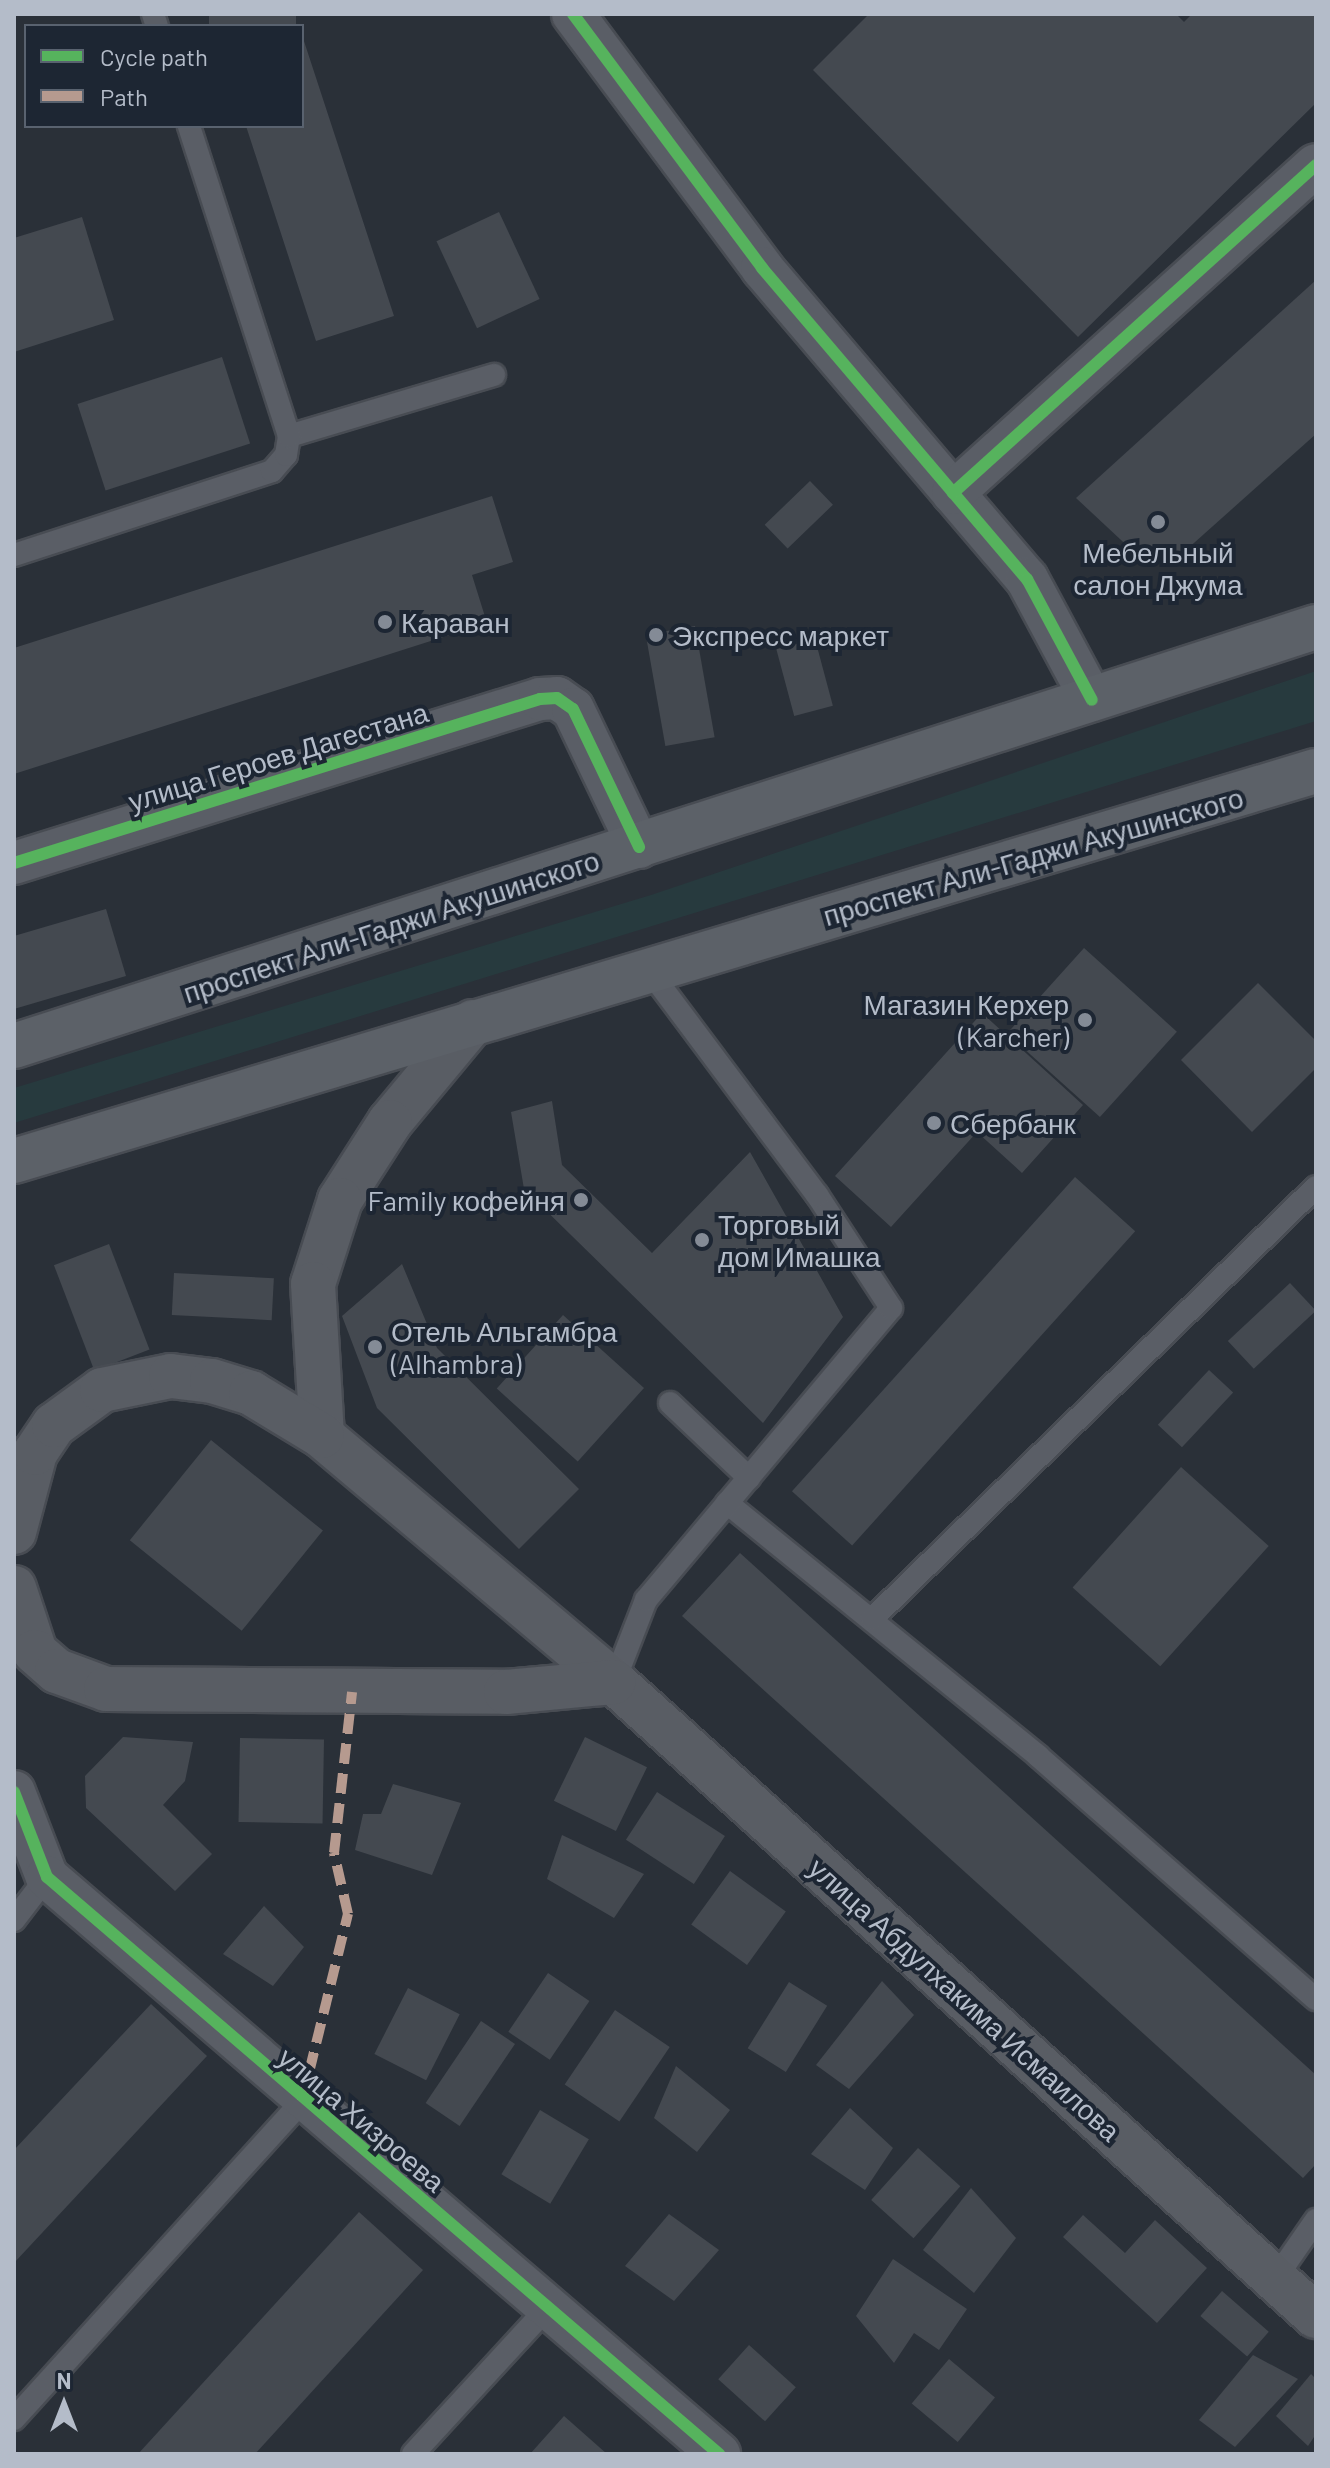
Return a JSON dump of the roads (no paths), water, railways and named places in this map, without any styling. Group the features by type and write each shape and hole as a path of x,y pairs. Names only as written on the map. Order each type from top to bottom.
{"main road":[{"name":"проспект Али-Гаджи Акушинского","path":"14,1046 1316,627"},
{"name":"проспект Али-Гаджи Акушинского","path":"14,1161 647,968 1316,771"},
{"path":"322,1436 313,1284 340,1200 390,1122 473,1022"},
{"name":"улица Абдулхакима Исмаилова","path":"14,1532 35,1453 54,1425 102,1390 171,1376 212,1381 262,1399 322,1436 614,1682 1316,2316"},
{"path":"14,1588 35,1652 57,1671 106,1689 506,1692 614,1682"}],"street":[{"path":"573,14 762,268 1027,579 1092,700"},
{"path":"953,493 1316,165"},
{"name":"улица Героев Дагестана","path":"14,863 540,699 557,698 573,709 639,847"},
{"name":"улица Хизроева","path":"14,1792 47,1877 302,2101 719,2454"}],"lane":[{"path":"14,555 272,471 286,455 289,436 190,128"},
{"path":"289,436 494,375"},
{"path":"614,1682 646,1600 891,1308 817,1195 647,968"},
{"path":"872,1619 1316,1187"},
{"path":"670,1403 749,1478"},
{"path":"727,1503 872,1619 1316,1999"},
{"path":"14,1920 47,1877"},
{"path":"14,2419 302,2101"},
{"path":"1275,2279 1316,2220"},
{"path":"413,2454 548,2307"}],"place":[{"name":"Мебельный салон Джума","path":"1158,522"},
{"name":"Караван","path":"385,622"},
{"name":"Экспресс маркет","path":"656,635"},
{"name":"Магазин Керхер (Karcher)","path":"1085,1020"},
{"name":"Сбербанк","path":"934,1123"},
{"name":"Family кофейня","path":"581,1200"},
{"name":"Торговый дом Имашка","path":"702,1240"},
{"name":"Отель Альгамбра (Alhambra)","path":"375,1347"}]}
